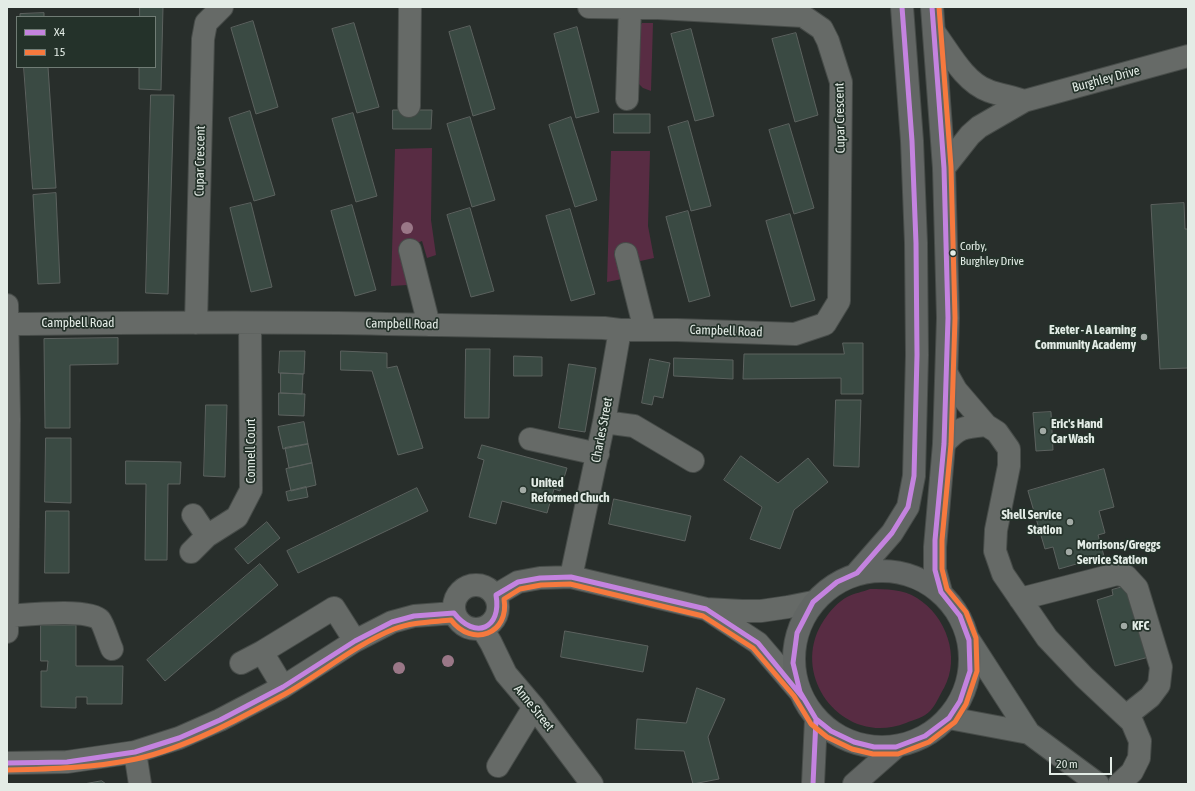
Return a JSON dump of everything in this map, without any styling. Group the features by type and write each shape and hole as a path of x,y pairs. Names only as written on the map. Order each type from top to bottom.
{"highway":[{"path":"857,573 892,533 908,507 914,476 917,355 916,243 912,141 902,7"},
{"path":"932,7 944,168 948,318 944,444 935,570 941,592"},
{"path":"854,784 896,747 925,736 949,718 960,701 970,671 969,640 960,616 941,592 918,577 888,570 857,573 837,582 813,602 797,633 793,663 800,692 816,719 830,731 854,742 874,747 896,747"},
{"path":"813,784 816,719"}],"main road":[{"path":"969,640 1029,733 1098,784"},
{"path":"949,718 1029,733"}],"street":[{"name":"Cupar Crescent","path":"196,323 203,39 206,23 222,7"},
{"path":"409,106 410,7"},
{"name":"Cupar Crescent","path":"589,7 803,16 822,29 828,41 841,82 839,301 825,324 795,334"},
{"path":"627,99 630,8"},
{"path":"935,33 966,76 973,83 988,91 1024,101"},
{"name":"Burghley Drive","path":"944,168 970,135 979,127 1024,101 1188,56"},
{"path":"410,250 429,325"},
{"path":"626,254 645,330"},
{"name":"Campbell Road","path":"8,314 196,323 386,324 604,328 620,330 795,334"},
{"path":"8,314 7,624 69,612 93,616 100,620 112,649"},
{"name":"Connell Court","path":"191,552 207,536 237,517 251,490 250,323"},
{"name":"Charles Street","path":"571,577 598,454 620,330"},
{"path":"947,374 956,390 986,425 997,432 1010,449 1009,466 996,530 995,551 1003,574 1047,638 1084,677 1132,722 1140,741 1140,758 1132,772 1119,784"},
{"path":"604,422 634,426 693,461"},
{"path":"944,444 953,433 957,431 966,427 986,425"},
{"path":"530,439 598,454"},
{"path":"193,515 207,536"},
{"path":"1020,599 1117,574 1126,576 1137,588 1161,667 1159,684 1150,698 1126,716"},
{"path":"496,595 518,582 540,578 571,577 706,609 762,611 813,602"},
{"path":"472,584 489,588 496,595 498,611 495,619 489,625 482,628 473,629 465,626 458,620 454,613 454,604 457,595 463,588 472,584"},
{"path":"241,663 262,652 334,608 355,642"},
{"path":"706,609 758,643 800,692"},
{"path":"7,763 67,762 135,752 179,738 220,720 283,687 355,642 392,622 414,616 454,613"},
{"name":"Anne Street","path":"482,628 491,642 506,674 534,707 592,784"},
{"path":"262,652 283,687"},
{"path":"498,766 534,707"},
{"path":"135,752 140,784"}],"shaded area":[{"path":"642,23 653,23 651,91 643,88 638,83 640,26"},
{"path":"432,148 431,220 436,255 427,258 422,241 399,250 407,285 391,286 395,149"},
{"path":"611,151 650,151 648,226 654,258 636,262 633,248 614,252 622,279 607,282"},
{"path":"870,589 900,591 917,598 936,615 948,638 951,651 949,676 932,709 925,715 906,723 883,728 861,725 843,716 828,702 817,683 812,663 814,641 829,613 837,604 847,597"}],"building":[{"path":"140,7 163,7 161,90 139,89 139,68 156,68 156,16 140,16"},
{"path":"44,13 44,16 20,16 20,14"},
{"path":"253,21 278,107 256,114 231,28"},
{"path":"354,23 379,107 357,113 332,29"},
{"path":"470,26 495,109 473,116 449,32"},
{"path":"577,27 599,112 576,118 554,34"},
{"path":"691,29 714,116 695,121 671,34"},
{"path":"796,33 818,115 795,122 772,39"},
{"path":"24,68 48,68 56,188 33,189"},
{"path":"151,95 174,95 168,294 146,293"},
{"path":"393,110 432,110 431,129 393,129"},
{"path":"250,111 275,195 254,201 229,118"},
{"path":"353,113 377,196 356,202 332,119"},
{"path":"614,114 650,114 650,133 614,133"},
{"path":"470,117 495,200 472,207 447,124"},
{"path":"571,117 597,200 575,207 549,125"},
{"path":"688,121 711,206 691,211 668,127"},
{"path":"789,124 814,208 794,214 769,130"},
{"path":"56,193 60,283 38,284 33,195"},
{"path":"251,203 272,287 251,292 230,208"},
{"path":"1184,203 1185,229 1188,229 1188,368 1160,369 1151,205"},
{"path":"352,205 376,290 355,296 331,211"},
{"path":"470,208 494,291 471,297 447,215"},
{"path":"570,209 595,294 571,301 546,216"},
{"path":"688,211 710,296 689,302 666,217"},
{"path":"790,214 815,300 791,307 766,221"},
{"path":"118,338 118,364 70,365 70,428 45,428 44,339"},
{"path":"843,343 863,343 863,394 841,394 841,378 743,379 744,354 844,354"},
{"path":"466,349 490,349 489,418 465,418"},
{"path":"280,351 305,351 304,374 279,373"},
{"path":"341,351 387,353 387,368 397,366 423,448 398,455 372,371 341,370"},
{"path":"514,356 542,357 542,376 514,376"},
{"path":"674,358 733,360 733,379 674,376"},
{"path":"650,359 670,363 663,398 654,396 652,405 642,403"},
{"path":"569,364 596,368 585,432 559,428"},
{"path":"281,373 303,374 302,394 281,393"},
{"path":"279,393 305,394 304,416 279,415"},
{"path":"836,400 861,400 859,467 834,466"},
{"path":"206,405 227,405 225,477 204,476"},
{"name":"Eric's Hand Car Wash","path":"1051,412 1053,450 1036,451 1033,413"},
{"path":"304,422 308,444 283,449 278,427"},
{"path":"46,438 71,438 71,503 45,502"},
{"path":"308,444 312,463 289,468 285,448"},
{"path":"482,445 567,468 560,491 554,489 547,513 502,501 496,524 469,517 484,460 478,458"},
{"path":"741,456 778,483 808,458 828,482 794,510 780,549 750,539 762,507 724,480"},
{"path":"126,461 181,462 180,484 168,484 167,560 145,560 146,484 126,484"},
{"path":"312,463 316,485 291,491 286,469"},
{"name":"Shell Service Station","path":"1104,469 1114,507 1099,511 1105,533 1098,535 1104,556 1059,569 1053,547 1045,549 1028,491"},
{"path":"306,487 308,497 288,501 286,492"},
{"path":"417,488 428,511 298,573 287,551"},
{"path":"614,499 691,516 685,541 609,524"},
{"path":"46,511 69,511 69,573 45,573"},
{"path":"267,522 280,538 248,564 235,549"},
{"path":"260,564 278,585 165,681 147,660"},
{"name":"KFC","path":"1130,585 1149,657 1115,666 1097,600 1113,595 1112,590"},
{"path":"41,625 76,625 76,666 123,666 122,704 87,704 87,697 76,697 76,708 41,707 41,671 47,671 48,661 41,661"},
{"path":"565,631 648,646 643,672 561,657"},
{"path":"697,688 725,699 708,737 719,779 693,784 684,751 635,749 637,719 686,723"},
{"path":"102,781 106,784 84,784"}],"transit line":[{"name":"X4","path":"902,7 912,141 916,243 917,355 914,476 908,507 892,533 857,573 837,582 813,602 797,633 793,663 800,692 816,719 831,731 854,742 874,747 896,747 925,736 949,718 960,701 970,671 969,640 960,616 941,592 935,570 935,540 944,444 948,318 944,168 932,7"},
{"name":"15","path":"7,770 88,766 120,762 174,748 232,722 285,694 352,651 394,629 415,624 451,620 460,629 469,633 479,635 488,633 501,621 504,611 504,599 520,589 541,585 570,584 703,616 753,648 794,696 811,724 827,737 852,749 873,754 898,754 929,742 955,722 966,704 977,671 976,638 966,612 947,589 942,569 942,540 951,444 955,318 951,167 939,7"},
{"name":"X4","path":"7,763 67,762 135,752 179,738 220,720 283,687 355,641 392,622 414,616 454,613 470,626 478,628 485,627 491,623 495,616 497,607 496,595 518,582 540,578 571,577 706,609 758,643 803,698"},
{"name":"X4","path":"813,784 816,719"}],"place":[{"name":"Corby, Burghley Drive","path":"953,253"},
{"name":"Exeter - A Learning Community Academy","path":"1144,337"},
{"name":"Eric's Hand Car Wash","path":"1043,431"},
{"name":"United Reformed Chuch","path":"523,490"},
{"name":"Shell Service Station","path":"1070,522"},
{"name":"Morrisons/Greggs Service Station","path":"1069,552"},
{"name":"KFC","path":"1124,626"}]}
